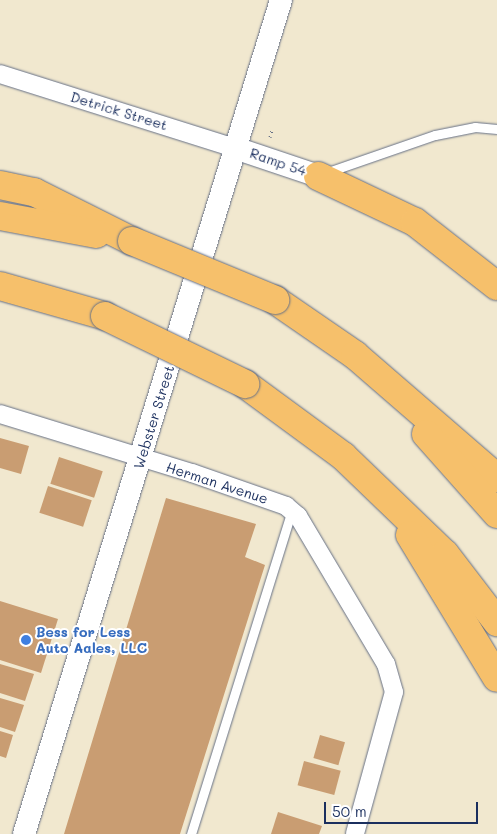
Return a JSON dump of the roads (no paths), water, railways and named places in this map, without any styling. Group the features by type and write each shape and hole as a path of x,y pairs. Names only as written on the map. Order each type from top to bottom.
{"highway":[{"path":"318,176 497,260"},
{"path":"0,185 34,192 132,241 274,300 355,355 497,478"},
{"path":"0,216 132,241"},
{"path":"415,222 497,286"},
{"path":"0,286 105,316 245,384 343,456 445,554 497,622"},
{"path":"355,355 497,514"},
{"path":"391,504 497,678"}],"street":[{"name":"Webster Street","path":"24,834 238,149 280,0"},
{"name":"Detrick Street","path":"0,74 238,149"},
{"name":"Ramp 54","path":"238,149 318,176"},
{"name":"Herman Avenue","path":"0,414 292,510"},
{"path":"292,510 386,664 394,692 394,707 356,834"}],"lane":[{"path":"318,176 435,135 476,127 497,129"},
{"path":"190,834 292,510"}],"place":[{"name":"Bess for Less Auto Aales, LLC","path":"26,640"}]}
